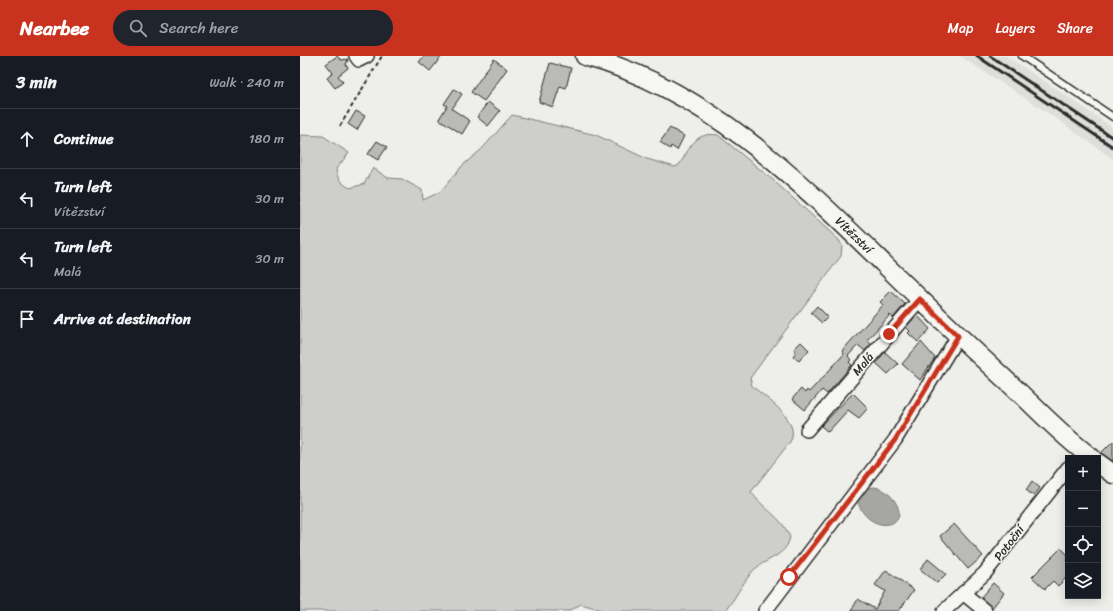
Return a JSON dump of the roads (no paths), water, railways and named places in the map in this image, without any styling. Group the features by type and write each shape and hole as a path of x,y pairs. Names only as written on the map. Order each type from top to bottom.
{"main road":[{"name":"Vítězství","path":"585,56 637,73 673,90 707,110 775,162 836,217 1082,455"},
{"path":"1101,465 1113,474"}],"street":[{"path":"356,56 359,60 368,56"},
{"name":"Malá","path":"806,430 920,299"},
{"path":"765,611 895,440 958,336"},
{"name":"Potoční","path":"944,611 985,573 1065,472"},
{"path":"963,593 985,611"}],"lane":[{"path":"1022,56 1113,117"}],"railway":[{"path":"977,56 1113,147"},
{"path":"990,56 1113,138"}]}
